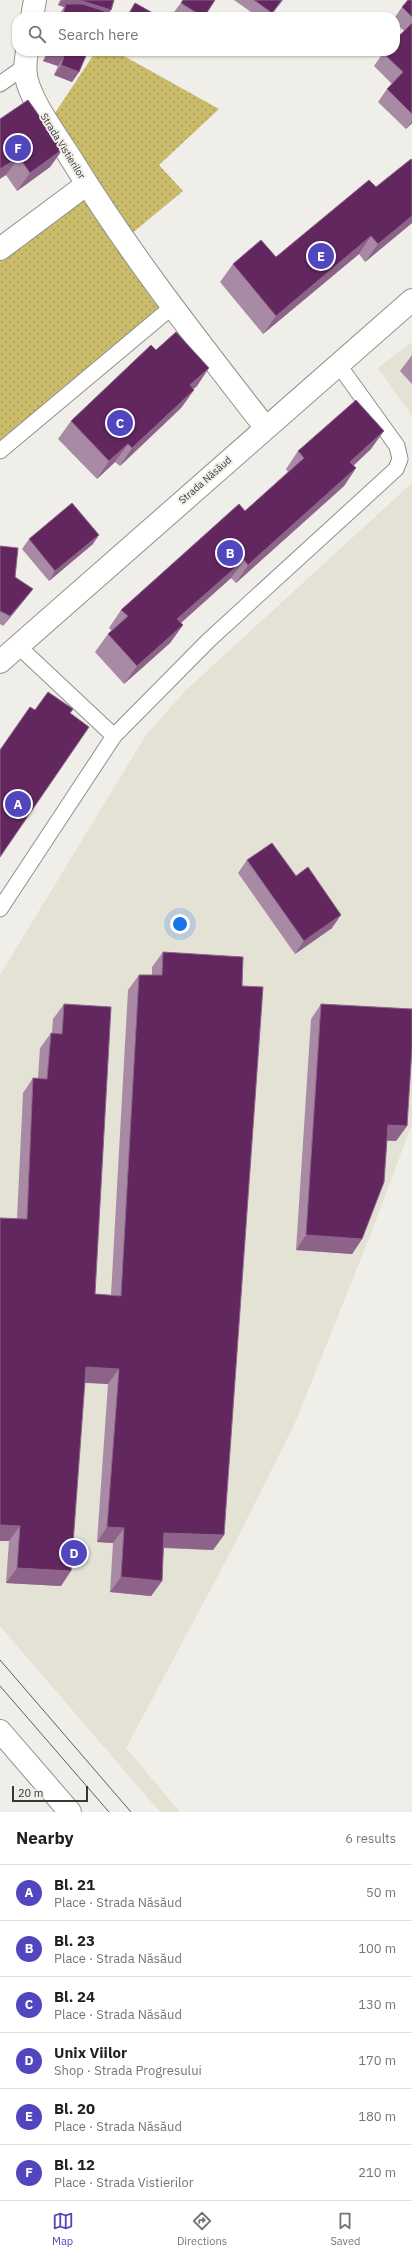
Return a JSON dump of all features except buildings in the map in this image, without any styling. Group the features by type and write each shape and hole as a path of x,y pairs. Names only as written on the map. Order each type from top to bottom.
{"street":[{"path":"33,12 34,0"},
{"name":"Strada Vistierilor","path":"0,249 87,184 36,103 29,86 25,59"},
{"path":"87,184 172,307 265,427"},
{"name":"Strada Năsăud","path":"0,662 17,645 265,427 412,300"},
{"path":"0,1731 70,1812"}],"lane":[{"path":"0,84 25,59"},
{"path":"0,451 172,307"},
{"path":"0,909 114,736 209,640 396,469 400,459 397,446 338,364"},
{"path":"17,645 114,736"}],"shaded area":[{"path":"93,56 124,56 219,109 159,165 183,191 125,239 172,307 0,451 0,249 87,184 49,122"},
{"path":"412,342 412,416 378,368"},
{"path":"412,483 412,1124 370,1236 295,1423 230,1553 126,1748 180,1812 160,1812 0,1626 0,975 146,735 186,690"}],"tram line":[{"path":"0,1660 131,1812"},
{"path":"0,1686 109,1812"}],"place":[{"name":"Bl. 12","path":"18,148"},
{"name":"Bl. 20","path":"321,256"},
{"name":"Bl. 24","path":"120,423"},
{"name":"Bl. 23","path":"230,553"},
{"name":"Bl. 21","path":"18,804"},
{"name":"Unix Viilor","path":"74,1553"}]}
